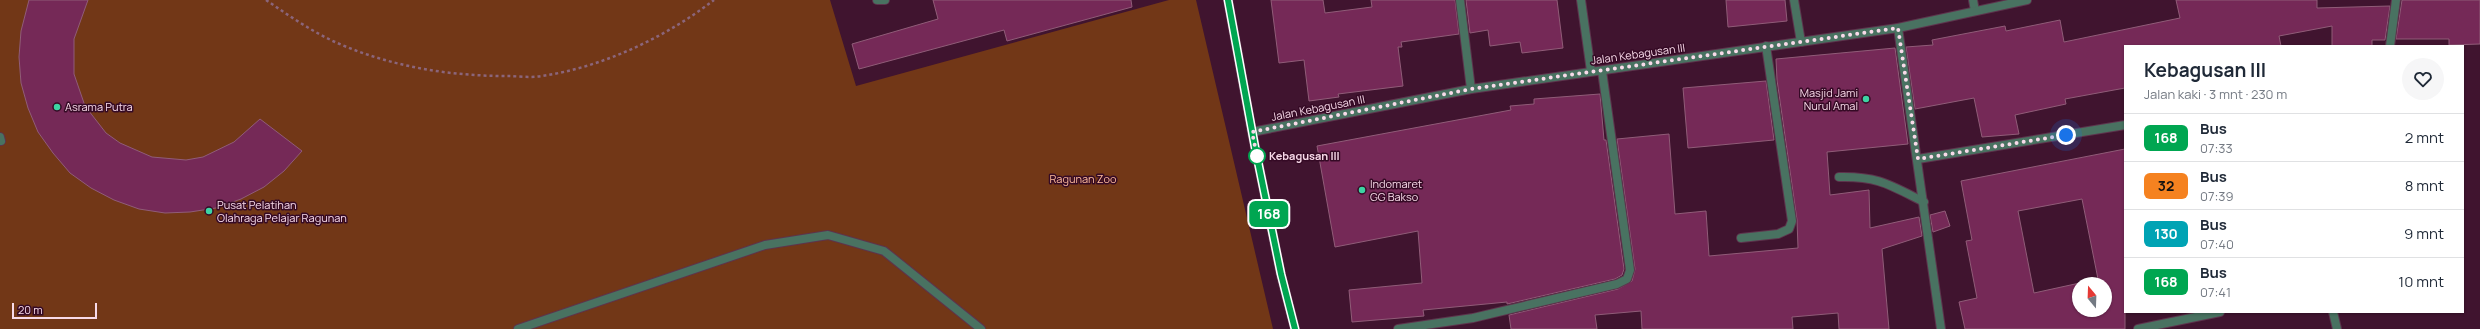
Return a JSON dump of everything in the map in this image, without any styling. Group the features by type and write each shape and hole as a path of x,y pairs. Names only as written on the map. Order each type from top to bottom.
{"main road":[{"path":"1228,0 1252,132 1281,274 1295,329"}],"street":[{"path":"877,0 885,0"},
{"path":"1460,0 1471,89"},
{"path":"1581,0 1591,71"},
{"path":"1794,0 1801,42"},
{"path":"1973,0 1975,11"},
{"name":"Jalan Kebagusan III","path":"1252,132 1471,89 1898,28 2027,0"},
{"path":"2390,45 2396,0"},
{"path":"1898,28 1918,159 1941,329"},
{"path":"1741,238 1778,234 1789,229 1792,221 1766,46"},
{"path":"1398,329 1473,318 1617,284 1627,279 1630,270 1602,71"},
{"path":"1918,159 2124,125"},
{"path":"1839,177 1864,176 1881,181 1924,202"},
{"path":"518,329 765,245 828,236 884,251 981,329"},
{"path":"2138,329 2215,313"},
{"path":"2333,313 2337,329"}],"path":[{"path":"266,0 335,42 385,59 432,72 541,76 599,62 653,39 697,14 714,0"}],"green space":[{"name":"Ragunan Zoo","path":"0,0 830,0 856,86 1169,0 1196,0 1273,329 0,329"}],"building":[{"name":"Asrama Putra","path":"29,0 88,0 74,39 74,74 85,106 106,133 120,143 152,157 186,160 203,157 234,142 260,119 302,151 284,171 264,187 241,199 216,208 190,212 165,213 139,209 114,200 91,188 70,173 53,153 38,132 28,108 21,83 19,57 21,31"},
{"path":"933,0 1131,0 1132,7 1007,41 1004,30 859,69 852,44 938,19"},
{"path":"1271,0 1323,0 1325,13 1372,7 1371,0 1455,0 1459,34 1401,42 1402,47 1398,47 1403,86 1338,94 1339,97 1309,101 1304,60 1279,63"},
{"path":"1466,0 1557,0 1563,48 1522,53 1520,42 1490,46 1488,30 1470,33"},
{"path":"1726,0 1785,0 1787,21 1728,27"},
{"path":"2176,0 2317,0 2317,8 2390,6 2385,40 2372,40 2372,45 2332,45 2332,26 2279,36 2281,45 2124,45 2124,88 2065,99 2066,104 2015,115 2019,134 1982,137 1974,98 1915,109 1906,47 1933,45 1932,40 2005,26 2006,31 2060,20 2064,42 2180,18"},
{"path":"2402,0 2480,0 2480,44 2449,45 2449,39 2396,39"},
{"path":"1895,48 1908,144 1827,152 1830,195 1869,190 1870,228 1919,217 1922,236 1882,249 1889,329 1839,329 1838,313 1792,317 1793,329 1642,329 1641,311 1595,315 1597,329 1511,329 1509,315 1618,289 1632,281 1635,269 1617,139 1669,134 1675,214 1706,211 1709,256 1798,248 1797,220 1777,80 1776,59"},
{"path":"1766,81 1774,140 1688,148 1683,88"},
{"path":"1600,94 1604,140 1606,140 1624,269 1622,275 1615,279 1507,304 1507,302 1423,310 1424,316 1352,322 1349,290 1422,283 1418,231 1335,247 1317,146 1511,110 1510,106 1534,104 1534,99"},
{"path":"2124,149 2125,329 1965,329 1959,302 1977,298 1966,241 1972,240 1961,181","holes":["2082,199 2098,277 2112,277 2112,317 2072,317 2072,285 2034,293 2018,211"]},
{"path":"1945,211 1950,226 1933,232 1930,215"}],"bus line":[{"name":"168","path":"1228,0 1255,147 1281,274 1295,329"}],"place":[{"name":"Masjid Jami Nurul Amal","path":"1866,99"},
{"name":"Asrama Putra","path":"57,107"},
{"name":"Kebagusan III","path":"1257,156"},
{"name":"Indomaret GG Bakso","path":"1362,190"},
{"name":"Pusat Pelatihan Olahraga Pelajar Ragunan","path":"209,211"}],"route":[{"path":"1257,156 1258,161 1252,132 1471,89 1898,28 1918,159 2066,135"}]}
